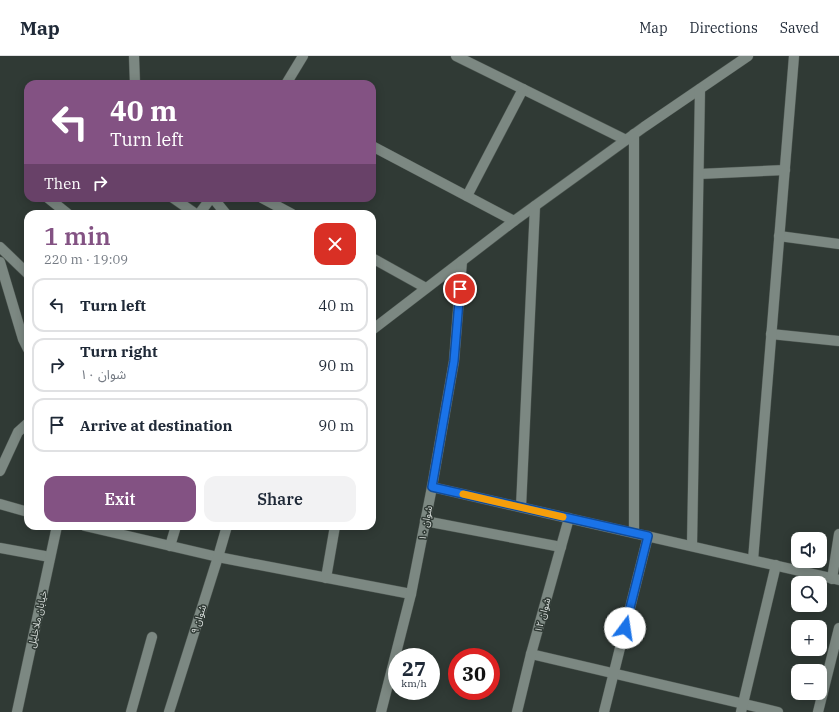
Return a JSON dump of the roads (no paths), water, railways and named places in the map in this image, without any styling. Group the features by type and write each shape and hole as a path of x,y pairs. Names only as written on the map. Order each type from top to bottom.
{"street":[{"path":"134,56 135,80"},
{"path":"288,80 303,56"},
{"path":"456,56 523,89 630,137"},
{"path":"376,327 514,221 630,137 748,56"},
{"path":"753,560 794,56"},
{"path":"692,546 700,88"},
{"path":"467,196 523,89"},
{"path":"630,137 634,533"},
{"path":"376,148 514,221"},
{"path":"699,174 785,170"},
{"path":"53,202 63,210"},
{"path":"180,202 190,210"},
{"path":"202,210 209,202"},
{"path":"216,202 222,210"},
{"path":"270,202 284,210"},
{"path":"521,507 535,206"},
{"path":"780,236 839,244"},
{"path":"0,247 24,270"},
{"path":"376,260 426,288"},
{"name":"شوان ۱۰","path":"381,712 411,594 432,487 454,361 462,260"},
{"path":"0,262 24,341"},
{"path":"771,334 839,341"},
{"path":"0,471 18,432 24,427"},
{"path":"432,487 836,579 839,534"},
{"path":"0,504 24,511"},
{"name":"شوان ۱۲","path":"517,712 531,654 570,518"},
{"path":"425,521 561,547"},
{"name":"خیابان ملاخلیل","path":"17,712 56,530"},
{"path":"102,530 218,557 411,594"},
{"path":"170,546 175,530"},
{"name":"شوان ۹","path":"169,712 226,530"},
{"path":"326,578 334,530"},
{"path":"604,712 648,536"},
{"path":"0,548 50,557"},
{"path":"742,708 776,566"},
{"path":"818,712 839,628"},
{"path":"131,712 152,636"},
{"path":"531,654 614,673 742,708 778,712"}]}
